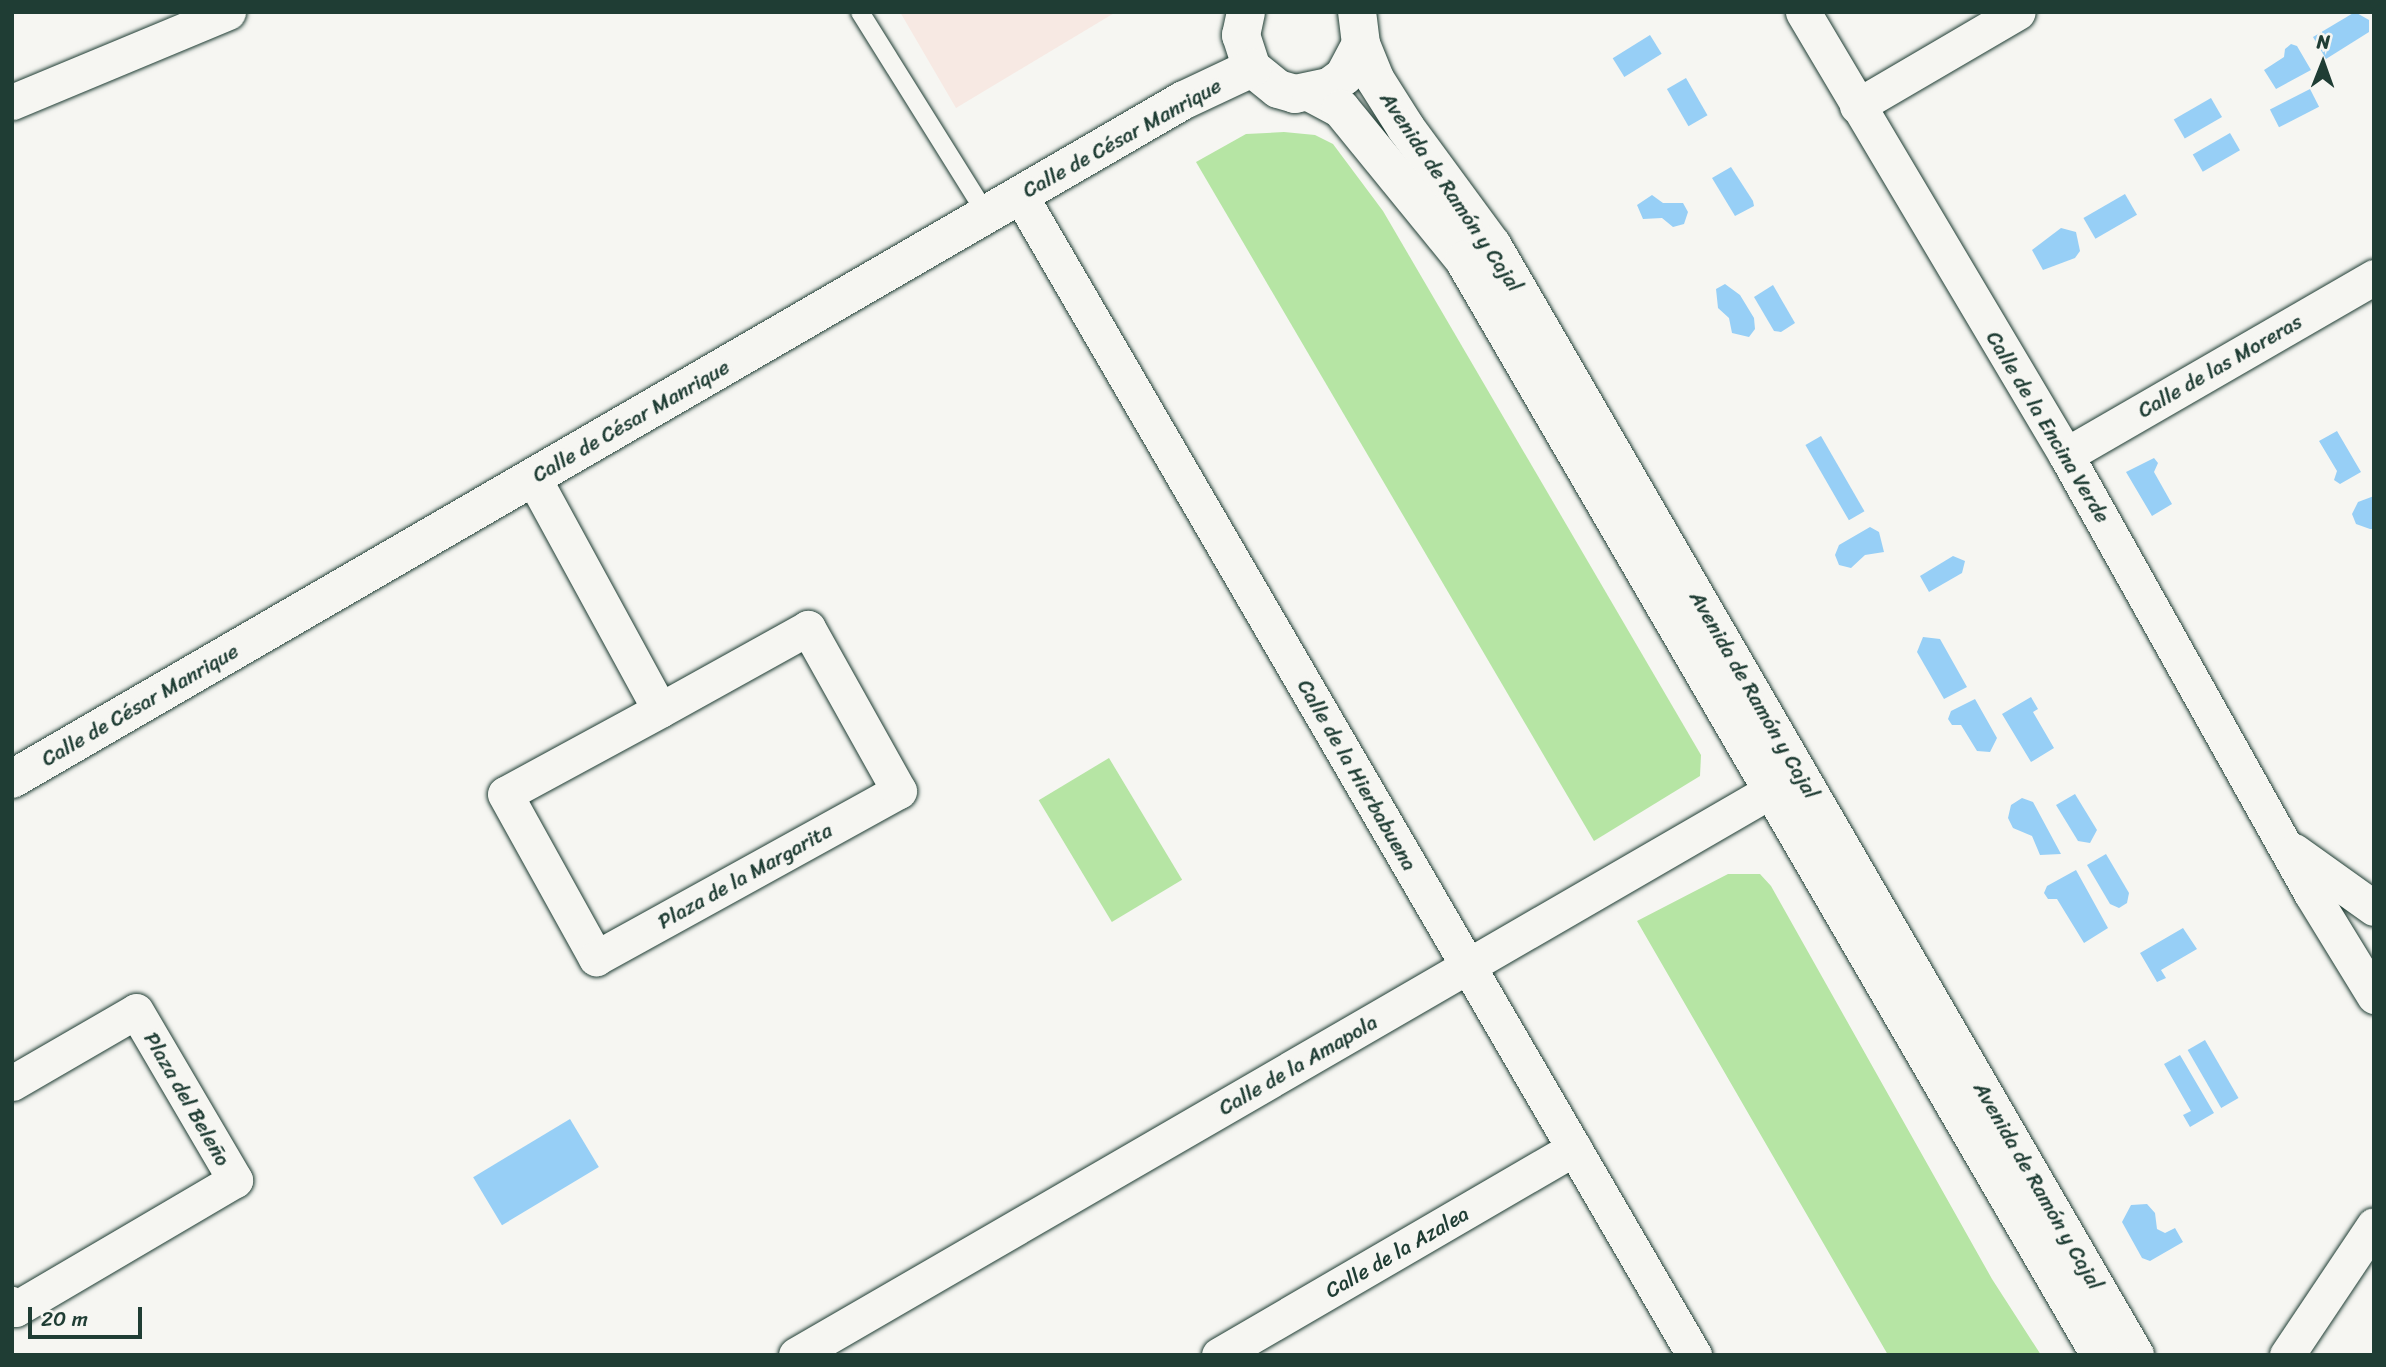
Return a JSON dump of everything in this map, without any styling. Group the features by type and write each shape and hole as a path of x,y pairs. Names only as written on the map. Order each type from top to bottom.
{"street":[{"path":"12,102 228,12"},
{"path":"1246,12 1241,35 1252,68"},
{"name":"Calle de la Encina Verde","path":"1803,12 2066,455 2374,996"},
{"path":"1857,106 2018,12"},
{"path":"1311,93 1344,76 1359,28"},
{"name":"Avenida de Ramón y Cajal","path":"1359,28 1375,79 1406,128 1492,246 2099,1355"},
{"name":"Calle de César Manrique","path":"12,779 1184,100 1252,68"},
{"name":"Avenida de Ramón y Cajal","path":"1252,68 1278,89 1311,93 1342,109 1464,260 2135,1355"},
{"name":"Calle de la Hierbabuena","path":"1020,195 1694,1355"},
{"name":"Calle de las Moreras","path":"2066,455 2374,277"},
{"path":"534,478 660,710"},
{"name":"Plaza de la Margarita","path":"808,628 899,791 596,958 505,794 660,710 808,628"},
{"name":"Calle de la Amapola","path":"796,1355 1786,782"},
{"name":"Calle de la Encina Verde","path":"2286,844 2374,908"},
{"name":"Plaza del Beleño","path":"12,1304 15,1309 235,1180 136,1011 17,1070"},
{"name":"Calle de la Azalea","path":"1219,1355 1574,1149"},
{"path":"2287,1355 2372,1220"}],"lane":[{"path":"860,12 987,215"}],"shaded area":[{"path":"900,12 1116,12 956,108"}],"green space":[{"path":"1284,132 1315,135 1333,144 1383,211 1701,755 1700,776 1594,841 1196,162 1246,134"},
{"path":"1109,758 1182,880 1112,922 1039,800"},
{"path":"1728,874 1760,874 1771,886 1992,1279 2041,1355 1888,1355 1637,921"}],"water":[{"path":"2355,12 2369,20 2369,32 2326,59 2313,37"},
{"path":"1650,35 1662,54 1624,77 1613,58"},
{"path":"2291,44 2297,46 2311,70 2276,89 2264,70 2284,57 2285,49"},
{"path":"1686,78 1708,115 1688,126 1667,89"},
{"path":"2310,89 2319,107 2279,127 2270,109"},
{"path":"2211,98 2222,117 2185,139 2174,120"},
{"path":"2230,133 2240,150 2203,172 2193,154"},
{"path":"1731,167 1754,206 1735,216 1712,178"},
{"path":"2125,194 2137,215 2095,239 2083,218"},
{"path":"1652,195 1663,203 1683,203 1688,212 1684,224 1673,227 1662,218 1643,219 1637,205"},
{"path":"2061,228 2076,232 2080,251 2075,258 2043,270 2032,250"},
{"path":"1725,284 1740,295 1754,318 1755,329 1749,337 1732,333 1729,318 1718,308 1716,289"},
{"path":"1773,285 1795,323 1781,332 1774,331 1754,297"},
{"path":"2337,431 2361,472 2340,484 2334,480 2337,471 2319,441"},
{"path":"1821,436 1864,511 1849,520 1805,445"},
{"path":"2154,458 2158,463 2154,472 2172,504 2152,516 2126,472"},
{"path":"2374,496 2374,529 2356,524 2352,514 2358,502"},
{"path":"1870,527 1879,532 1884,552 1865,555 1851,568 1839,565 1835,555 1839,545"},
{"path":"1953,556 1965,561 1962,573 1929,592 1920,576"},
{"path":"1923,637 1940,639 1967,687 1944,699 1917,652"},
{"path":"2031,697 2038,709 2033,712 2054,748 2031,762 2002,714"},
{"path":"1975,699 1997,738 1990,752 1977,751 1961,725 1952,725 1948,719 1951,711"},
{"path":"2075,794 2097,830 2090,843 2078,841 2056,805"},
{"path":"2022,798 2033,802 2061,854 2040,855 2032,836 2013,828 2008,818 2011,805"},
{"path":"2106,854 2129,893 2127,903 2119,908 2110,904 2087,865"},
{"path":"2076,870 2108,928 2084,943 2057,899 2048,899 2044,893 2047,886"},
{"path":"2183,928 2197,949 2161,970 2166,978 2157,982 2140,953"},
{"path":"2205,1040 2238,1098 2221,1108 2188,1050"},
{"path":"2180,1055 2214,1113 2190,1127 2183,1115 2191,1111 2164,1064"},
{"path":"570,1119 599,1167 502,1225 473,1177"},
{"path":"2147,1204 2155,1213 2157,1229 2165,1233 2175,1228 2183,1242 2150,1261 2142,1258 2122,1222 2131,1205"}]}
